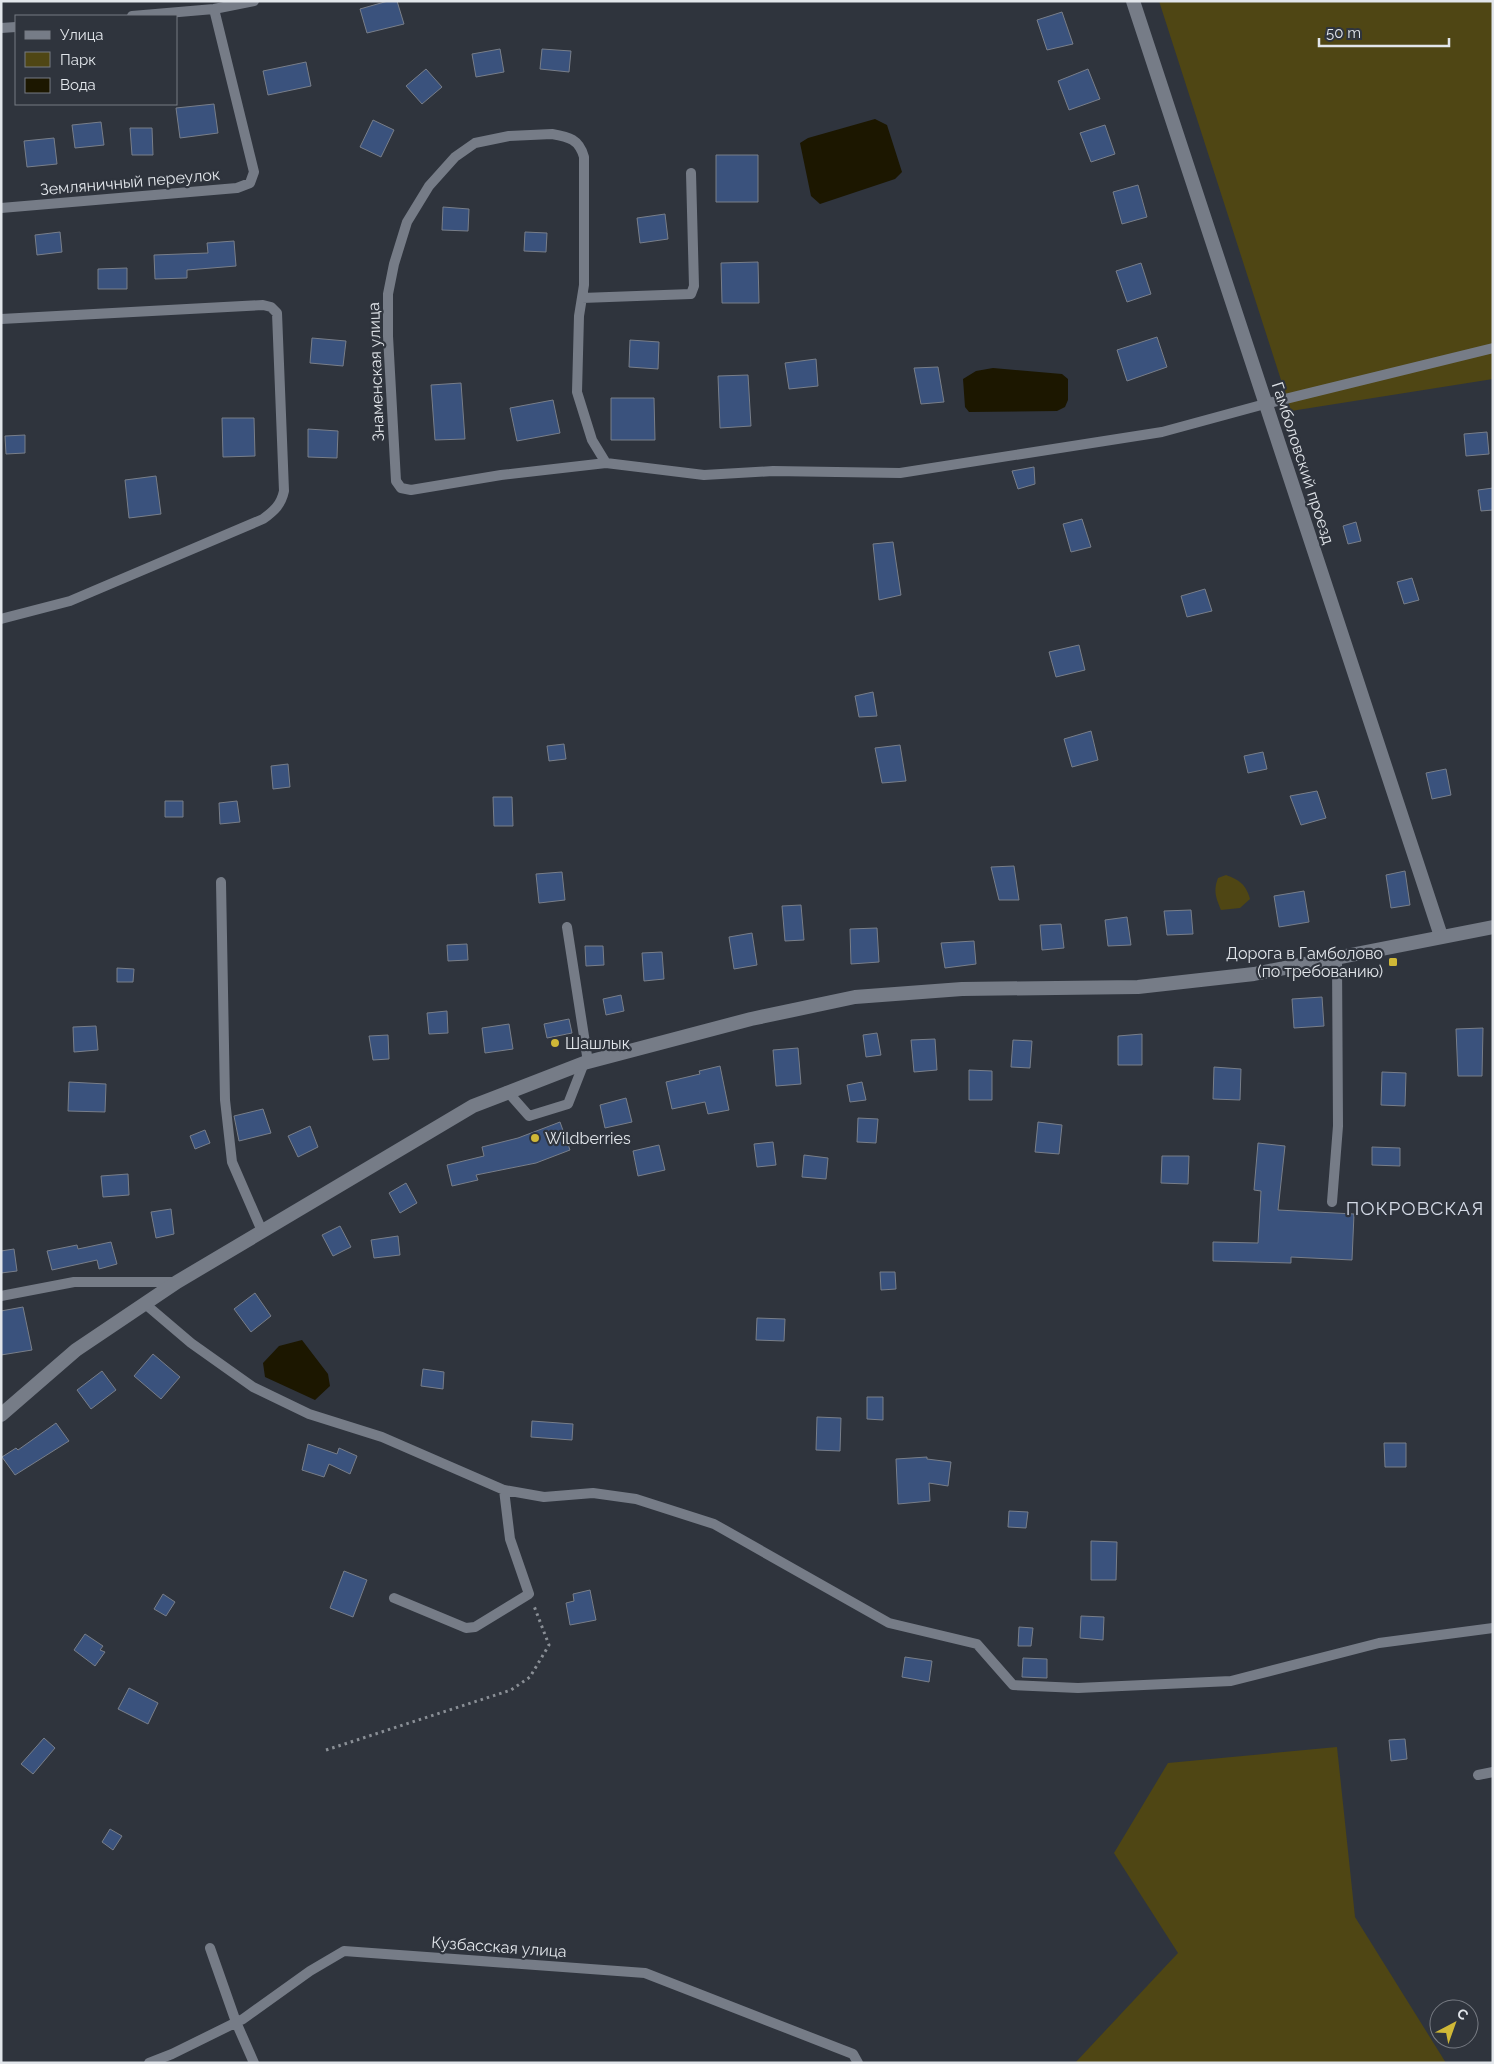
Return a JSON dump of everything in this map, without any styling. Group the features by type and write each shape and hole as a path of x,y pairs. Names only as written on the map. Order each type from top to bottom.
{"main road":[{"name":"Гамболовский проезд","path":"1133,1 1442,936"},
{"path":"1,1415 76,1350 144,1303 430,1129 472,1106 586,1062 751,1019 855,997 962,989 1138,987 1254,974 1493,927"}],"lane":[{"path":"142,15 214,8 254,1"},
{"name":"Земляничный переулок","path":"1,208 237,188 250,183 254,172 214,8"},
{"path":"1,28 15,27"},
{"name":"Знаменская улица","path":"552,134 571,138 581,146 584,157 582,298 579,316 577,392 592,440 606,463 501,474 411,490 401,488 396,481 388,336 388,294 394,264 407,222 429,186 456,157 475,143 508,136 552,134"},
{"path":"582,298 691,294 694,286 691,173"},
{"path":"1,318 263,305 270,307 277,313 284,491 282,500 276,509 263,519 70,600 1,619"},
{"path":"606,463 704,476 773,471 900,473 1162,432 1265,404 1493,348"},
{"path":"221,882 225,1100 232,1162 262,1231"},
{"path":"507,1092 529,1116 568,1104 586,1062 566,927"},
{"path":"1332,1202 1338,1126 1337,959"},
{"path":"1,1296 74,1282 177,1282"},
{"path":"144,1303 191,1343 253,1387 310,1414 382,1437 504,1490 544,1497 593,1493 636,1498 714,1524 889,1623 977,1644 1014,1685 1078,1688 1231,1681 1379,1643 1493,1628"},
{"path":"394,1598 466,1628 475,1627 529,1594 510,1539 504,1490"},
{"path":"1478,1775 1493,1772"},
{"path":"210,1948 236,2022 254,2063"},
{"name":"Кузбасская улица","path":"149,2063 236,2022 310,1971 344,1951 645,1973 853,2054 858,2063"}],"path":[{"path":"326,1750 511,1690 530,1677 549,1645 529,1594"}],"green space":[{"path":"1159,1 1493,1 1493,379 1291,411"},
{"path":"1226,875 1241,883 1248,894 1250,899 1240,908 1221,910 1215,891 1218,878"},
{"path":"1337,1747 1355,1917 1429,2036 1429,2049 1437,2049 1446,2063 1075,2063 1178,1953 1114,1853 1168,1763"}],"water":[{"path":"875,119 887,125 902,172 895,179 820,204 811,196 800,143 808,138"},
{"path":"993,368 1062,374 1068,379 1068,400 1065,407 1057,411 969,412 965,407 963,379 976,371"},
{"path":"302,1340 328,1374 330,1386 315,1400 265,1377 263,1363 279,1346"}],"building":[{"path":"388,1 397,1 404,24 367,33 360,9"},
{"path":"1062,12 1073,44 1047,50 1037,20"},
{"path":"500,49 504,72 476,77 472,54"},
{"path":"542,49 571,51 569,72 540,69"},
{"path":"306,62 311,86 268,95 263,71"},
{"path":"426,69 442,87 422,104 406,86"},
{"path":"1088,69 1100,99 1069,110 1058,81"},
{"path":"214,104 218,133 180,138 176,108"},
{"path":"373,120 394,130 381,157 360,147"},
{"path":"101,122 104,145 75,148 72,125"},
{"path":"1105,125 1115,154 1091,162 1080,133"},
{"path":"130,128 152,128 153,155 132,155"},
{"path":"54,138 57,164 27,167 24,141"},
{"path":"716,155 758,155 758,202 716,202"},
{"path":"1138,185 1147,217 1122,224 1113,192"},
{"path":"443,207 469,209 468,231 442,230"},
{"path":"665,214 668,239 640,243 637,218"},
{"path":"60,232 62,252 37,255 35,235"},
{"path":"525,232 547,233 546,252 524,251"},
{"path":"234,241 236,266 187,270 187,278 155,279 154,255 208,253 207,243"},
{"path":"758,262 759,303 722,303 721,263"},
{"path":"1141,263 1151,294 1127,302 1116,271"},
{"path":"127,268 127,289 98,289 98,269"},
{"path":"1157,337 1167,367 1127,381 1117,350"},
{"path":"312,338 346,341 343,366 310,363"},
{"path":"630,340 659,342 658,369 629,367"},
{"path":"816,359 818,386 789,389 785,363"},
{"path":"938,367 944,402 921,404 914,368"},
{"path":"748,375 751,426 720,428 718,376"},
{"path":"461,383 465,439 435,440 431,385"},
{"path":"611,398 654,398 655,440 611,440"},
{"path":"553,400 560,433 517,441 510,408"},
{"path":"222,418 254,418 255,456 223,457"},
{"path":"308,429 338,431 337,458 308,457"},
{"path":"1487,432 1489,454 1466,456 1464,434"},
{"path":"25,435 25,453 6,454 5,436"},
{"path":"1034,467 1035,484 1018,489 1012,471"},
{"path":"156,476 161,514 129,518 125,480"},
{"path":"1493,488 1493,510 1481,511 1478,490"},
{"path":"1082,519 1091,547 1071,552 1063,524"},
{"path":"1356,522 1361,541 1348,544 1343,526"},
{"path":"893,542 901,595 879,600 873,544"},
{"path":"1412,578 1419,600 1404,604 1397,582"},
{"path":"1205,589 1212,611 1187,617 1181,596"},
{"path":"1079,645 1085,670 1056,677 1049,652"},
{"path":"873,692 877,716 859,717 855,696"},
{"path":"1091,731 1098,760 1072,767 1064,739"},
{"path":"564,744 566,759 549,761 547,746"},
{"path":"900,745 906,781 882,783 875,748"},
{"path":"1263,752 1267,769 1248,773 1244,756"},
{"path":"288,764 290,787 273,789 271,766"},
{"path":"1446,769 1451,795 1432,799 1426,773"},
{"path":"1317,791 1326,818 1301,825 1290,796"},
{"path":"493,797 512,797 513,826 494,826"},
{"path":"165,801 183,801 183,817 165,817"},
{"path":"237,801 240,822 220,824 219,803"},
{"path":"1014,866 1019,900 999,900 991,867"},
{"path":"1405,871 1410,905 1391,908 1386,875"},
{"path":"562,872 565,900 539,903 536,874"},
{"path":"1304,891 1309,922 1279,927 1274,896"},
{"path":"801,905 804,940 785,941 782,906"},
{"path":"1191,910 1193,934 1167,935 1164,911"},
{"path":"1127,917 1131,945 1108,946 1105,920"},
{"path":"1061,924 1064,948 1042,950 1040,925"},
{"path":"877,928 879,962 851,964 850,929"},
{"path":"752,933 757,965 734,969 729,937"},
{"path":"974,941 976,964 945,968 941,943"},
{"path":"467,944 468,960 448,961 447,945"},
{"path":"585,946 603,946 604,965 586,966"},
{"path":"662,952 664,979 644,981 642,953"},
{"path":"117,968 134,969 133,982 117,982"},
{"path":"621,995 624,1011 606,1015 603,999"},
{"path":"1322,997 1324,1026 1294,1028 1292,999"},
{"path":"447,1011 448,1033 429,1034 427,1013"},
{"path":"569,1019 572,1033 547,1038 544,1024"},
{"path":"509,1024 513,1049 485,1053 482,1028"},
{"path":"96,1026 98,1050 74,1052 73,1027"},
{"path":"1483,1028 1482,1076 1458,1076 1456,1029"},
{"path":"877,1033 881,1055 866,1057 863,1035"},
{"path":"1142,1034 1142,1065 1118,1065 1118,1036"},
{"path":"388,1035 389,1059 373,1060 369,1036"},
{"path":"935,1039 937,1070 914,1072 911,1040"},
{"path":"1013,1040 1032,1041 1030,1068 1011,1067"},
{"path":"798,1048 801,1084 776,1086 773,1050"},
{"path":"720,1066 729,1110 708,1114 705,1102 672,1109 666,1082 700,1074 699,1071"},
{"path":"1214,1067 1241,1069 1240,1100 1213,1099"},
{"path":"969,1070 992,1071 992,1100 969,1100"},
{"path":"1382,1072 1406,1073 1405,1106 1381,1105"},
{"path":"69,1082 106,1084 105,1112 68,1111"},
{"path":"862,1082 866,1100 850,1102 847,1085"},
{"path":"626,1098 632,1122 605,1128 600,1105"},
{"path":"263,1109 271,1133 239,1141 234,1116"},
{"path":"858,1118 878,1119 876,1143 857,1142"},
{"path":"560,1122 570,1150 536,1163 476,1175 478,1180 452,1186 447,1165 484,1156 482,1147 518,1138"},
{"path":"1038,1122 1062,1125 1059,1154 1035,1152"},
{"path":"310,1126 318,1147 298,1157 288,1136"},
{"path":"205,1130 210,1143 195,1149 190,1136"},
{"path":"773,1142 776,1165 757,1167 754,1144"},
{"path":"1258,1143 1285,1146 1278,1210 1354,1214 1352,1260 1291,1257 1291,1263 1213,1261 1213,1242 1258,1243 1261,1191 1254,1190"},
{"path":"659,1145 665,1170 638,1176 633,1151"},
{"path":"1372,1147 1400,1148 1400,1166 1372,1165"},
{"path":"804,1155 828,1158 826,1179 802,1177"},
{"path":"1162,1156 1189,1156 1188,1184 1161,1183"},
{"path":"128,1174 129,1195 103,1197 101,1176"},
{"path":"406,1183 417,1203 400,1213 389,1193"},
{"path":"171,1209 174,1234 156,1238 151,1212"},
{"path":"340,1226 351,1247 333,1256 322,1235"},
{"path":"398,1236 400,1255 374,1258 371,1240"},
{"path":"111,1242 117,1264 99,1269 97,1260 52,1270 47,1251 77,1245 78,1249"},
{"path":"14,1249 17,1271 1,1273 1,1251"},
{"path":"880,1272 895,1272 896,1289 881,1290"},
{"path":"255,1293 271,1316 251,1332 234,1309"},
{"path":"23,1307 32,1350 1,1355 1,1311"},
{"path":"757,1318 785,1319 784,1341 756,1340"},
{"path":"153,1354 180,1377 161,1399 134,1376"},
{"path":"423,1369 444,1372 443,1389 421,1386"},
{"path":"102,1371 116,1390 91,1409 77,1390"},
{"path":"867,1397 883,1397 883,1420 867,1419"},
{"path":"817,1417 841,1418 840,1451 816,1450"},
{"path":"532,1421 573,1424 572,1440 531,1437"},
{"path":"56,1423 69,1441 15,1475 2,1457 16,1448 18,1450"},
{"path":"1384,1443 1406,1443 1406,1467 1385,1467"},
{"path":"308,1444 337,1454 339,1448 357,1456 350,1474 329,1464 324,1477 302,1470"},
{"path":"927,1457 927,1459 951,1462 948,1486 929,1483 930,1501 898,1504 896,1459"},
{"path":"1009,1511 1028,1512 1026,1528 1008,1527"},
{"path":"1091,1541 1117,1542 1116,1580 1091,1580"},
{"path":"344,1571 367,1580 353,1617 330,1608"},
{"path":"590,1590 596,1620 570,1625 566,1603 574,1601 573,1594"},
{"path":"163,1594 175,1602 166,1616 154,1609"},
{"path":"1081,1616 1104,1617 1103,1640 1080,1638"},
{"path":"1019,1627 1033,1628 1031,1646 1018,1646"},
{"path":"85,1634 103,1646 100,1650 105,1652 95,1666 74,1650"},
{"path":"905,1657 932,1661 929,1682 902,1677"},
{"path":"1023,1658 1047,1659 1047,1678 1022,1677"},
{"path":"129,1688 158,1703 148,1724 118,1709"},
{"path":"44,1738 55,1748 33,1774 21,1764"},
{"path":"1405,1739 1407,1759 1391,1761 1389,1740"},
{"path":"110,1829 122,1836 113,1850 102,1842"}],"place":[{"name":"Дорога в Гамболово (по требованию)","path":"1393,962"},
{"name":"Шашлык","path":"555,1043"},
{"name":"Wildberries","path":"535,1138"}],"district":[{"name":"ПОКРОВСКАЯ","path":"1415,1208"}]}
